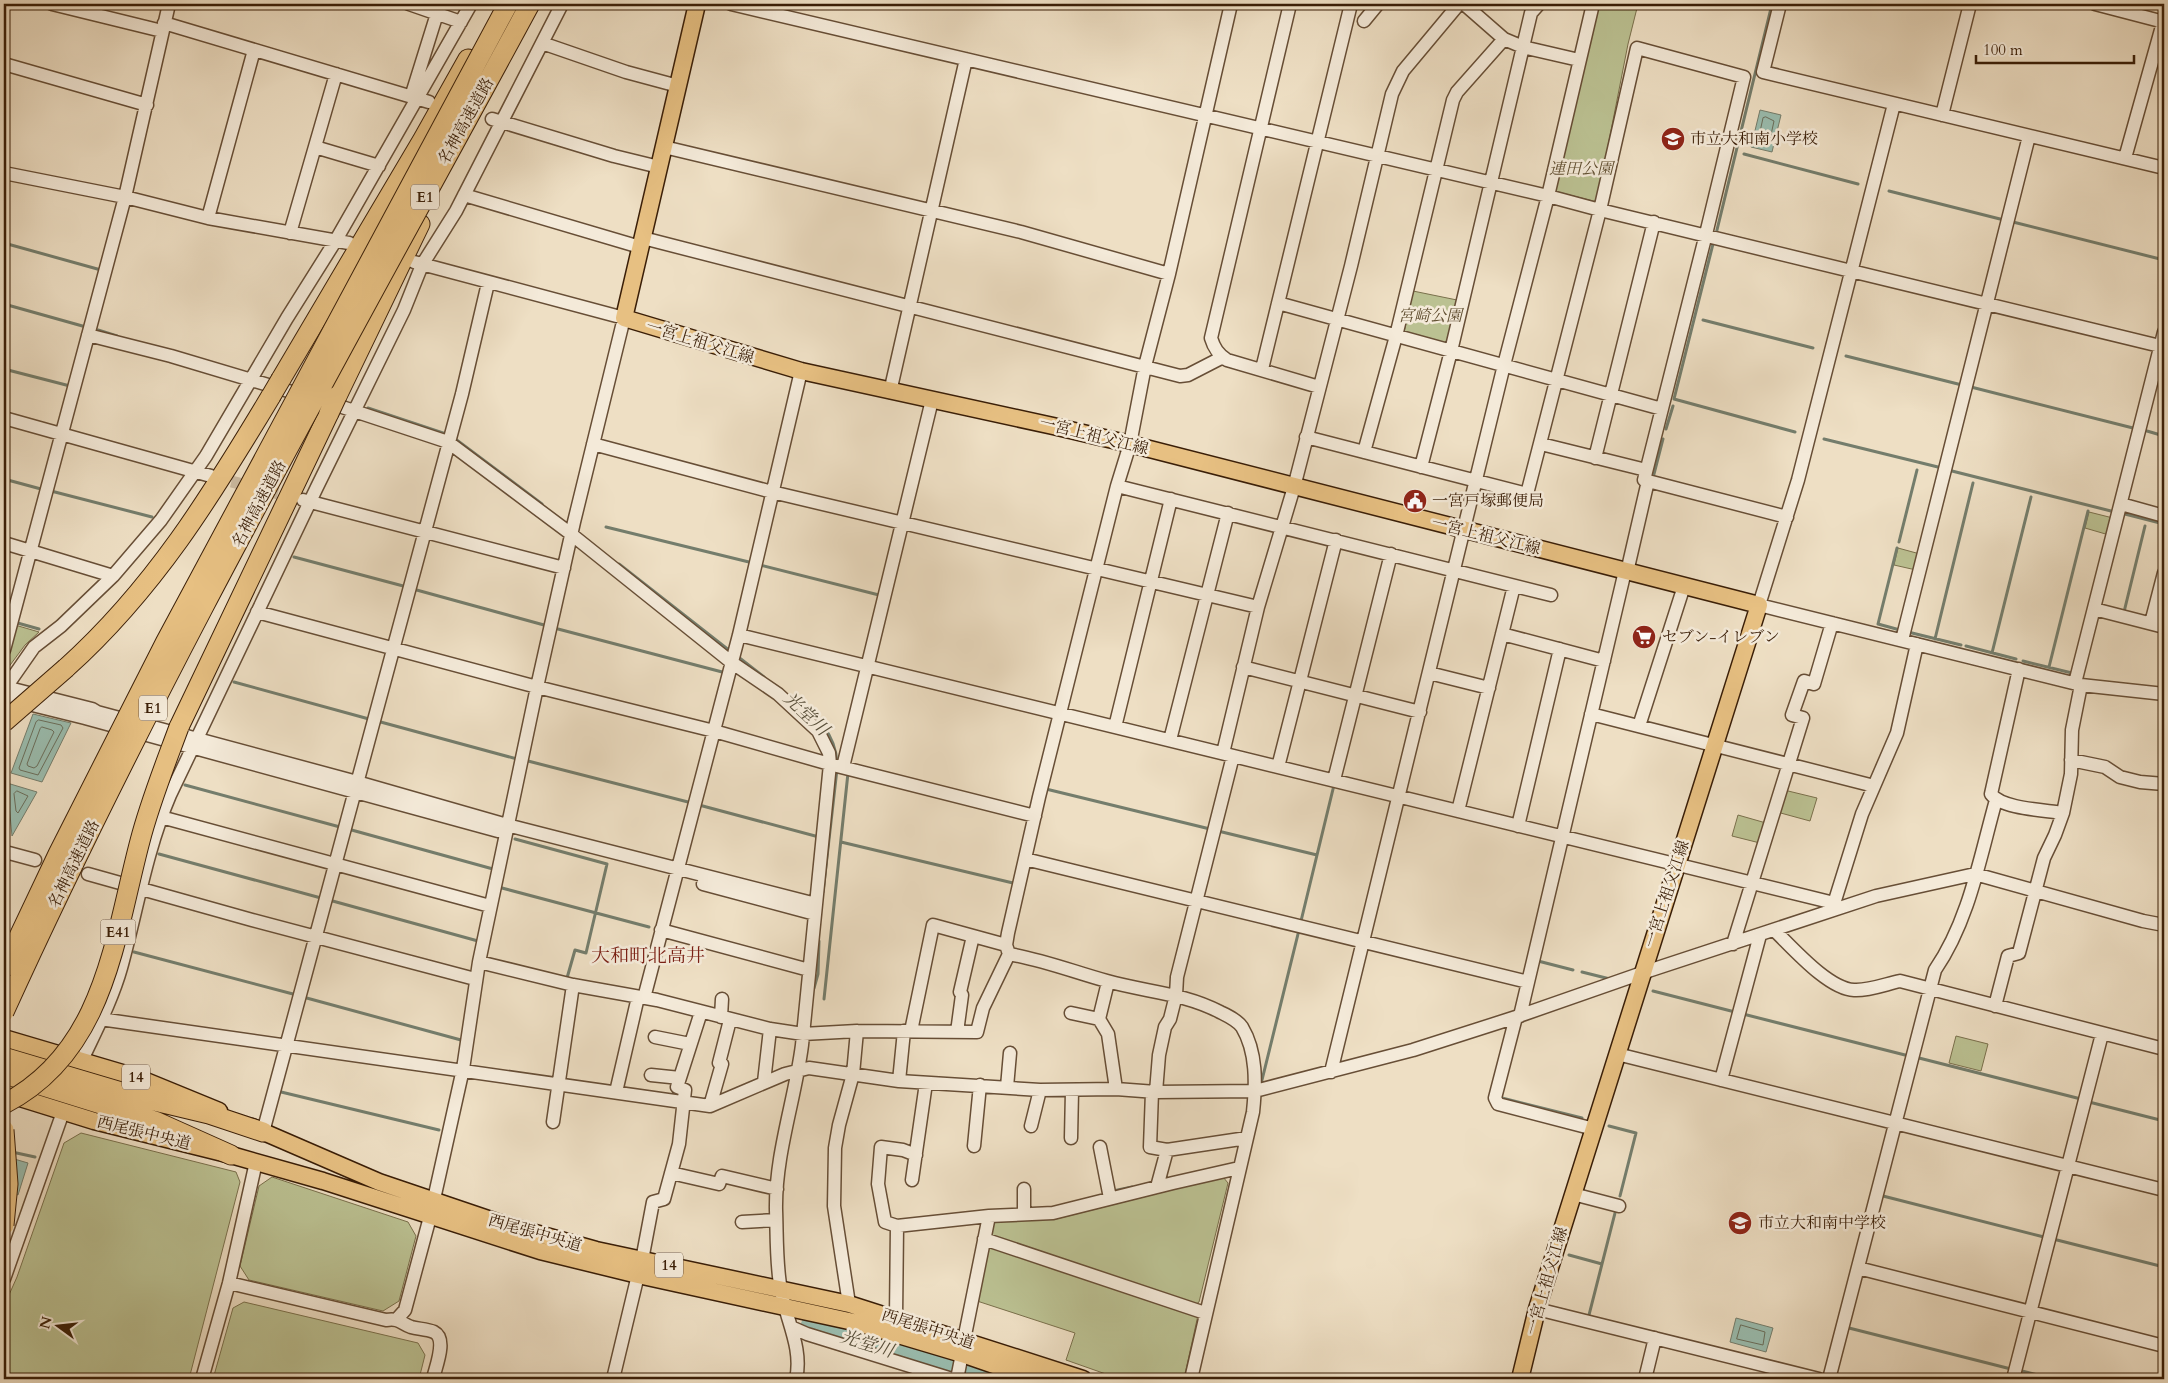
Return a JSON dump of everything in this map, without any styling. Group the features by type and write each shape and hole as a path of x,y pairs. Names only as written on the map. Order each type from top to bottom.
{"highway":[{"path":"4,722 66,668 128,606 176,546 223,477 281,380 500,4"},
{"name":"名神高速道路","path":"4,968 70,829 179,617 508,4"},
{"name":"名神高速道路","path":"4,1012 76,860 220,579 530,4"},
{"name":"E41","path":"4,1104 26,1090 53,1066 76,1037 96,1003 114,949 147,815 179,727 438,188 536,4"},
{"path":"4,1057 142,1098 209,1114 263,1132"},
{"path":"4,1074 155,1121 231,1154"},
{"path":"4,1130 8,1184 4,1225"}],"main road":[{"name":"一宮上祖父江線","path":"697,4 624,318 802,371 1130,444 1760,605 1676,865 1537,1309 1520,1379"},
{"name":"西尾張中央道","path":"4,1038 82,1060 169,1089 379,1182 431,1209 540,1251 640,1268 780,1288 849,1304 896,1318 959,1366 1083,1379"},
{"name":"西尾張中央道","path":"4,1093 125,1130 231,1154 323,1181 431,1209"},
{"name":"西尾張中央道","path":"640,1268 784,1307 858,1323 959,1366 1035,1379"}],"street":[{"path":"52,4 163,27 254,50 419,99"},
{"path":"4,650 125,197 169,4"},
{"path":"409,4 439,8 461,22"},
{"path":"471,4 419,99 336,240 195,472 161,520 114,576 61,626 34,647 4,691 506,829 815,909"},
{"path":"82,1060 113,993 160,817 257,612 306,501 355,410 404,310 418,264 464,195 497,121 562,4"},
{"path":"731,4 1262,130 1318,141 1492,182 2162,347"},
{"path":"478,962 573,985 641,997 770,1029 803,1034 856,1031 977,1032 983,1008 1007,949 1035,816 1097,570 1116,486 1130,444 1145,366 1169,274 1231,4"},
{"path":"1290,4 1262,130 1211,338 1213,346 1223,357 1319,387"},
{"path":"1262,369 1351,4"},
{"path":"1364,21 1378,4"},
{"path":"1247,1138 1166,1150 1150,1147 1158,1055 1165,1027 1170,1019 1176,995 1177,976 1198,900 1228,754 1243,667 1258,607 1294,487 1392,94 1403,71 1459,4"},
{"path":"1464,4 1504,39 1523,46 1579,60"},
{"path":"1421,467 1492,182 1531,13 1539,4"},
{"path":"1331,1072 1504,366 1548,196 1593,4"},
{"path":"1780,4 1763,72 2164,168"},
{"path":"1942,115 1970,4"},
{"path":"2095,4 2164,21 2125,158"},
{"path":"419,99 439,8"},
{"path":"1364,452 1396,336 1453,100 1457,92 1504,39"},
{"path":"542,43 626,72 678,86"},
{"path":"1306,437 1527,494 1558,380 1600,210 1637,48 1744,77 1712,236 1662,409 1626,571 1528,982 1495,1098 1498,1104 1594,1129"},
{"path":"208,218 254,50"},
{"path":"890,392 966,59"},
{"path":"4,64 146,105"},
{"path":"290,233 336,74"},
{"path":"1894,104 1798,480 1760,605 2078,684 2164,694"},
{"path":"497,121 614,156 659,167"},
{"path":"1902,640 2029,136"},
{"path":"315,147 379,166"},
{"path":"664,147 1021,232 1169,274"},
{"path":"4,172 125,197 208,218 336,240 349,244"},
{"path":"464,195 642,243 910,306 1180,376 1188,375 1223,357"},
{"path":"1596,458 1654,222"},
{"path":"229,1283 386,1320 397,1318 405,1310 431,1209 463,1070 478,962 537,687 571,534 624,318 418,264"},
{"path":"263,1132 410,586 488,283"},
{"path":"1278,303 1662,409"},
{"path":"1995,1006 2008,956 2019,954 2044,858 2056,835 2063,813 2071,760 2072,730 2078,684 2094,609 2162,347 2164,332"},
{"path":"88,335 171,356 355,410 448,442 733,657 778,694 818,730 837,766"},
{"path":"616,1092 739,635 802,371"},
{"path":"796,1379 798,1368 796,1344 780,1288 776,1220 777,1189 782,1149 799,1069 815,909 837,766 867,667 932,400"},
{"path":"4,418 211,476"},
{"path":"593,444 772,492 1258,607"},
{"path":"1541,444 1596,458 1787,517"},
{"path":"1116,486 1551,595"},
{"path":"1115,727 1171,500"},
{"path":"306,501 564,568"},
{"path":"2119,510 2164,516"},
{"path":"1170,740 1228,513"},
{"path":"1278,767 1336,540"},
{"path":"4,543 114,576"},
{"path":"1334,780 1391,554"},
{"path":"2151,623 2164,573"},
{"path":"1458,811 1514,586"},
{"path":"1639,726 1684,586"},
{"path":"2094,609 2164,627"},
{"path":"257,612 537,687 714,731 837,766 1035,816"},
{"path":"1732,944 1803,718 1792,715 1804,681 1814,684 1832,623"},
{"path":"1502,634 1604,661"},
{"path":"739,635 1400,796 1751,883 1833,906"},
{"path":"1833,906 1862,814 1896,733 1917,644"},
{"path":"1518,826 1560,650"},
{"path":"1243,667 1420,712"},
{"path":"2019,669 1991,794 1996,800 2019,806 2063,813"},
{"path":"1429,673 1489,688"},
{"path":"1591,714 1874,786"},
{"path":"2071,760 2105,767 2120,777 2140,782 2164,784"},
{"path":"1829,1379 1934,970 1944,957 1960,924 1996,800"},
{"path":"160,817 490,906"},
{"path":"8,853 35,860"},
{"path":"1025,859 1528,982"},
{"path":"88,874 475,979"},
{"path":"100,1019 710,1106 764,1082 799,1069 809,1068 899,1081 1040,1090 1255,1091 1413,1050 1518,1017 1642,973 1760,935 1833,906 1975,874 2143,921 2164,925"},
{"path":"899,1081 907,1031 933,925 973,936 1108,982 1176,995 1213,1008 1230,1017 1241,1026 1251,1052 1255,1091 1253,1112 1191,1379"},
{"path":"661,930 809,970"},
{"path":"1774,930 1825,977 1847,989 1856,991 1900,981 2102,1034 2164,1048"},
{"path":"1721,1080 1760,935"},
{"path":"957,1032 962,995 960,992 973,936"},
{"path":"1108,982 1099,1019 1108,1034 1116,1089"},
{"path":"553,1122 573,985"},
{"path":"710,1106 722,1064 719,1063 725,1018 722,999"},
{"path":"613,1379 640,1268 653,1202 664,1199 679,1144 685,1090 677,1087 701,1012"},
{"path":"1071,1013 1099,1019"},
{"path":"764,1082 770,1029"},
{"path":"849,1304 834,1206 836,1148 839,1125 853,1074 856,1031"},
{"path":"2013,1379 2102,1034"},
{"path":"655,1037 690,1044"},
{"path":"1007,1087 1010,1053"},
{"path":"1617,1054 2164,1190"},
{"path":"659,1098 656,1076 680,1078"},
{"path":"912,1180 926,1083"},
{"path":"974,1146 980,1085"},
{"path":"1031,1126 1040,1090"},
{"path":"1071,1138 1072,1091"},
{"path":"4,1279 62,1112"},
{"path":"916,1155 903,1150 881,1147 878,1184 885,1222 897,1226 989,1216 1053,1213 1157,1186 1239,1168"},
{"path":"1100,1147 1110,1198"},
{"path":"1157,1186 1166,1150"},
{"path":"202,1379 229,1283 256,1162"},
{"path":"671,1173 720,1184 722,1176 777,1189"},
{"path":"1024,1189 1024,1214"},
{"path":"1573,1194 1619,1206"},
{"path":"4,1200 30,1206"},
{"path":"791,1327 807,1334 959,1366 989,1216"},
{"path":"742,1222 776,1220"},
{"path":"896,1318 897,1226"},
{"path":"984,1239 1205,1313"},
{"path":"1858,1268 2164,1346"},
{"path":"1537,1309 1819,1379"},
{"path":"397,1318 410,1327 435,1332 439,1337 441,1344 432,1379"},
{"path":"1645,1379 1655,1338"}],"green space":[{"name":"連田公園","path":"1597,4 1638,4 1628,44 1597,202 1554,191"},
{"name":"宮崎公園","path":"1413,291 1457,300 1447,343 1404,332"},
{"path":"2089,512 2113,518 2109,535 2085,528"},
{"path":"1898,548 1920,554 1916,570 1894,565"},
{"path":"15,625 39,632 25,645 5,672 4,666"},
{"path":"1784,790 1817,798 1810,821 1777,812"},
{"path":"1738,815 1766,823 1760,843 1732,836"},
{"path":"1956,1036 1988,1044 1981,1071 1949,1063"},
{"path":"81,1133 236,1172 240,1182 189,1379 4,1379 4,1306 17,1277 64,1143"},
{"path":"272,1177 408,1222 416,1236 399,1301 383,1311 249,1280 240,1266 259,1186"},
{"path":"1223,1177 1228,1183 1199,1302 1195,1305 992,1236 991,1224 994,1222 1056,1219"},
{"path":"986,1244 1198,1315 1184,1379 1120,1379 1066,1360 1075,1333 974,1300"},
{"path":"244,1302 418,1343 425,1355 419,1379 213,1379 233,1308"}],"water":[{"path":"1760,110 1781,115 1772,152 1751,147"},
{"path":"33,714 71,723 42,782 11,773"},
{"path":"7,783 37,792 12,836"},
{"path":"4,1156 28,1163 18,1195 16,1194"},
{"path":"1736,1318 1773,1328 1766,1352 1730,1342"}],"waterway":[{"path":"1716,234 1772,4"},
{"path":"1744,154 1858,184"},
{"path":"1889,191 2004,220"},
{"path":"2013,222 2164,260"},
{"path":"1714,240 1674,399 1795,432"},
{"path":"4,243 101,270"},
{"path":"4,304 86,327"},
{"path":"1703,320 1813,348"},
{"path":"98,330 117,336"},
{"path":"1846,356 1962,385"},
{"path":"4,369 70,386"},
{"path":"1971,387 2133,428"},
{"path":"1666,429 1673,406"},
{"path":"368,408 446,434"},
{"path":"2147,431 2164,436"},
{"path":"454,438 542,504"},
{"path":"1653,478 1663,439"},
{"path":"1824,439 1942,468"},
{"path":"1899,542 1917,470"},
{"path":"1948,470 2115,512"},
{"path":"4,479 41,489"},
{"path":"1935,639 1973,483"},
{"path":"51,491 152,517"},
{"path":"1992,653 2031,497"},
{"path":"2049,667 2088,511"},
{"path":"2121,513 2164,524"},
{"path":"2124,612 2145,526"},
{"path":"606,527 753,563"},
{"path":"1897,548 1878,624 1900,630"},
{"path":"294,557 407,587"},
{"name":"光堂川","path":"619,564 730,651"},
{"path":"760,565 879,595"},
{"path":"413,589 544,625"},
{"path":"14,622 39,629"},
{"path":"558,629 726,673"},
{"path":"1908,632 1961,645"},
{"path":"1966,646 2016,659"},
{"name":"光堂川","path":"737,656 764,677"},
{"path":"2023,661 2072,673"},
{"path":"234,682 369,719"},
{"name":"光堂川","path":"795,701 824,727 833,743 837,763"},
{"path":"377,721 517,759"},
{"path":"528,761 692,803"},
{"name":"光堂川","path":"823,892 837,769"},
{"path":"824,999 848,773"},
{"path":"185,785 340,827"},
{"path":"1301,921 1334,785"},
{"path":"1047,786 1046,789 1210,829"},
{"path":"699,805 819,837"},
{"path":"348,829 493,869"},
{"path":"1218,831 1317,855"},
{"path":"515,839 607,864 586,953 575,950 567,978"},
{"path":"841,842 1013,883"},
{"path":"159,854 321,898"},
{"path":"502,888 649,927"},
{"path":"329,900 478,941"},
{"path":"1261,1084 1299,930"},
{"name":"光堂川","path":"814,988 818,974 819,941"},
{"path":"134,952 293,994"},
{"path":"1538,961 1573,970"},
{"path":"1582,972 1610,979"},
{"path":"1653,991 1735,1012"},
{"path":"303,997 461,1040"},
{"path":"1743,1014 1909,1056"},
{"path":"1919,1058 2081,1099"},
{"path":"277,1091 439,1130"},
{"path":"1502,1098 1582,1118"},
{"path":"2089,1102 2164,1121"},
{"path":"1609,1126 1636,1133 1620,1196"},
{"path":"12,1152 35,1157"},
{"path":"1113,1191 1132,1187"},
{"path":"1883,1196 2044,1237"},
{"path":"1589,1315 1615,1213"},
{"path":"2053,1239 2164,1267"},
{"path":"1569,1255 1602,1264"},
{"name":"光堂川","path":"810,1326 981,1379"},
{"path":"1849,1328 2011,1369"},
{"path":"2018,1370 2054,1379"}],"tunnel":[{"path":"214,477 296,498"}],"place":[{"name":"市立大和南小学校","path":"1673,139"},
{"name":"一宮戸塚郵便局","path":"1415,501"},
{"name":"セブン-イレブン","path":"1644,637"},
{"name":"市立大和南中学校","path":"1740,1223"}],"district":[{"name":"大和町北高井","path":"648,956"}]}
